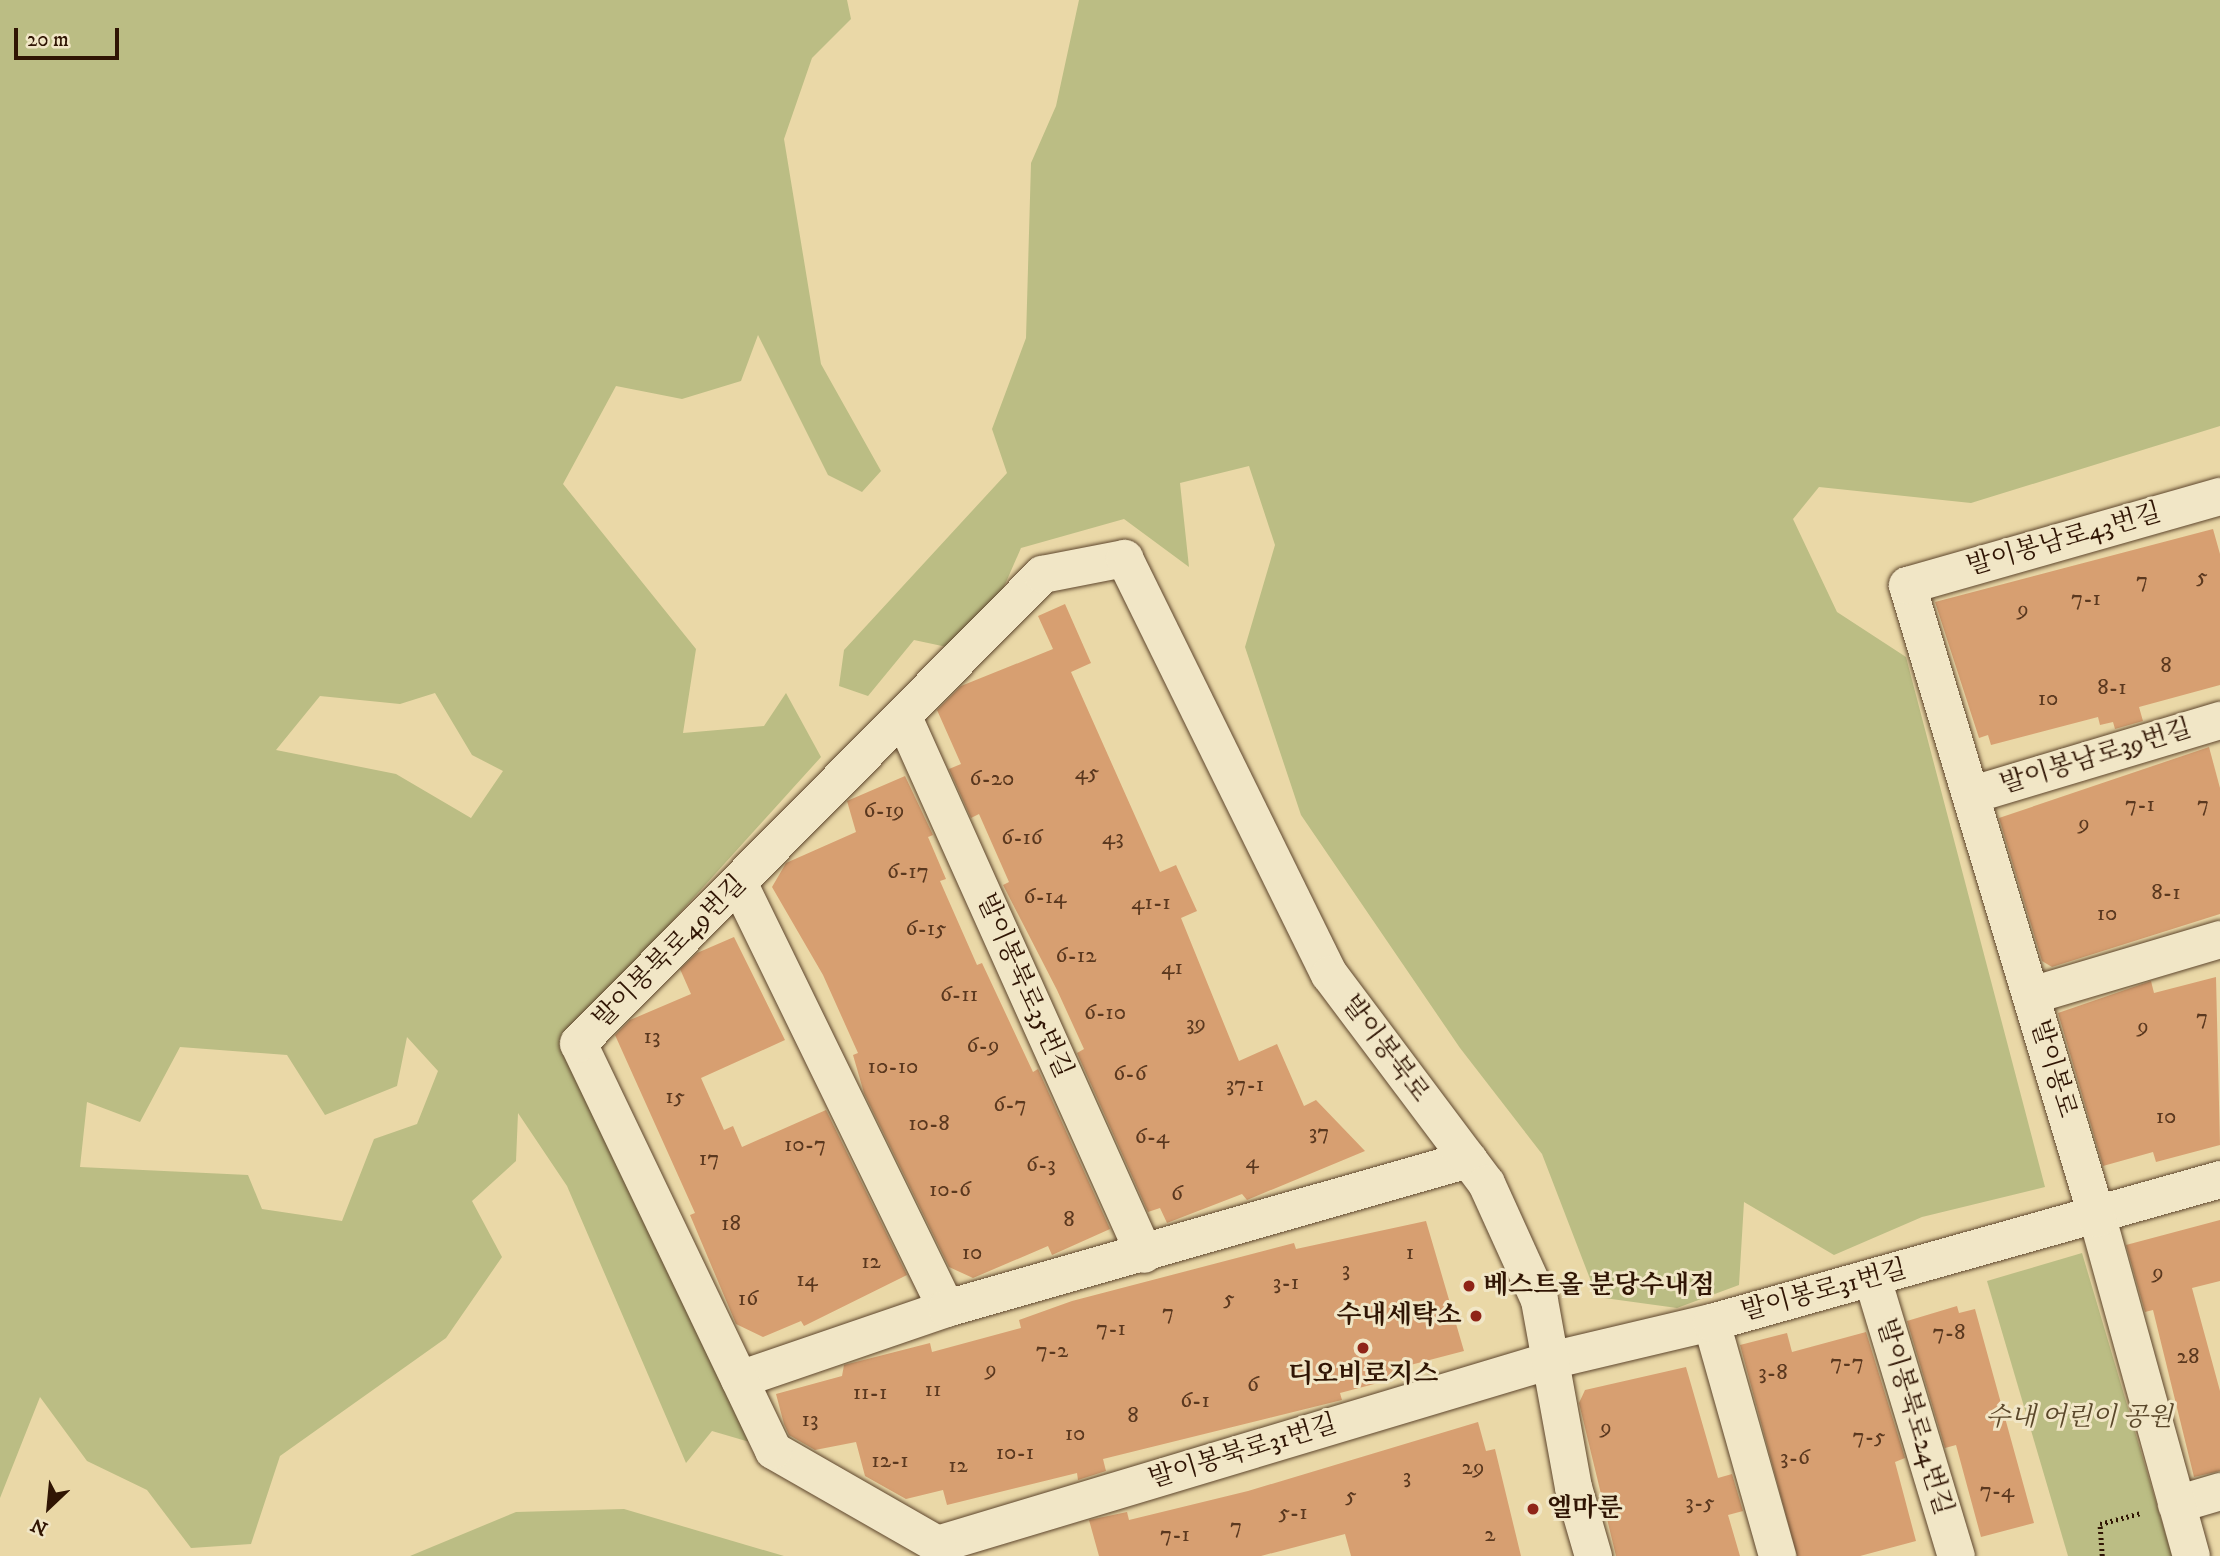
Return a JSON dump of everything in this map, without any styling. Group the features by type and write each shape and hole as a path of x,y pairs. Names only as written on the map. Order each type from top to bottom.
{"street":[{"name":"발이봉남로43번길","path":"1908,585 2220,496"},
{"name":"발이봉북로49번길","path":"939,1550 773,1450 578,1043 904,719 1042,575 1124,558"},
{"name":"발이봉북로","path":"1124,558 1329,974 1486,1183 1539,1300 1592,1556"},
{"name":"발이봉로","path":"1908,585 1973,794 2097,1218 2191,1556"},
{"name":"발이봉북로35번길","path":"904,719 1144,1254"},
{"name":"발이봉남로39번길","path":"1973,794 2220,720"},
{"path":"738,884 946,1308"},
{"path":"2031,995 2220,939"},
{"path":"739,1379 946,1308 1144,1254 1468,1158"},
{"name":"발이봉로31번길","path":"1550,1360 1712,1322 2097,1218 2220,1179"},
{"name":"발이봉북로24번길","path":"1872,1278 1956,1556"},
{"path":"1712,1322 1777,1556"},
{"name":"발이봉북로31번길","path":"939,1550 1550,1360"},
{"path":"2176,1504 2220,1490"}],"path":[{"path":"2102,1556 2100,1524 2176,1504"}],"green space":[{"path":"0,0 847,0 851,19 812,58 784,139 821,364 881,471 862,492 828,475 758,335 741,381 682,399 616,386 563,484 696,649 683,733 764,726 786,693 821,757 630,968 580,1060 753,1443 712,1431 686,1463 567,1186 518,1113 516,1161 472,1201 502,1257 446,1338 280,1456 251,1544 191,1548 147,1490 87,1461 40,1397 0,1498","holes":["435,693 472,755 503,771 471,818 396,774 276,750 320,696 400,704","407,1037 438,1071 417,1124 374,1139 342,1221 262,1209 248,1175 80,1167 87,1102 140,1122 180,1047 287,1055 325,1115 397,1086"]},
{"path":"1079,0 2220,0 2220,426 1971,503 1819,487 1793,519 1837,612 1906,657 2045,1187 1922,1217 1834,1255 1744,1202 1739,1285 1677,1308 1597,1297 1542,1154 1460,1048 1301,815 1245,647 1275,545 1249,466 1180,483 1189,567 1124,519 1021,548 975,653 914,640 868,696 839,686 844,650 1007,473 992,429 1026,338 1031,163 1056,106"},
{"name":"수내 어린이 공원","path":"2082,1253 2172,1556 2068,1556 1987,1281"},
{"path":"624,1509 784,1556 410,1556 516,1512"}],"building":[{"path":"2213,529 2220,554 2220,685 2139,707 2143,721 2115,729 2113,722 2100,725 2098,717 1991,745 1988,735 1979,738 1935,602"},
{"path":"1065,604 1091,663 1071,672 1160,872 1176,865 1197,911 1181,918 1239,1061 1277,1044 1304,1106 1316,1100 1365,1151 1247,1200 1242,1194 1167,1223 1160,1208 1148,1212 1077,1053 1084,1049 1003,885 1009,882 979,814 971,818 949,769 961,764 937,710 961,686 1053,649 1038,616"},
{"path":"2209,747 2220,788 2220,914 2052,967 2042,961 1999,818"},
{"path":"905,776 933,835 928,837 946,879 940,881 977,965 982,963 1033,1072 1038,1069 1110,1229 1052,1255 1048,1246 973,1278 949,1267 864,1093 853,1055 858,1053 823,975 772,887 786,863 856,832 847,801"},
{"path":"734,937 785,1040 701,1078 724,1130 733,1126 742,1147 826,1110 907,1275 804,1326 801,1321 763,1337 736,1324 690,1215 695,1213 615,1035 630,1020 691,994 680,969 697,953"},
{"path":"2216,977 2220,1145 2156,1162 2153,1152 2103,1166 2058,1013 2151,981 2154,993"},
{"path":"2220,1220 2220,1281 2192,1288 2220,1391 2220,1471 2194,1477 2153,1310 2145,1312 2126,1245"},
{"path":"1426,1221 1464,1351 1395,1369 1397,1378 1340,1393 1342,1400 1103,1459 1106,1471 1078,1480 1077,1473 947,1505 943,1490 906,1499 865,1476 856,1442 815,1450 789,1435 784,1424 776,1394 842,1376 844,1365 930,1343 932,1352 1021,1328 1019,1320 1072,1301 1294,1243 1296,1249"},
{"path":"1957,1306 1959,1313 1975,1309 2034,1523 1981,1537 1956,1445 1945,1448 1907,1321"},
{"path":"1866,1332 1905,1458 1895,1462 1916,1541 1860,1556 1797,1556 1740,1345 1787,1333 1792,1352"},
{"path":"1686,1367 1718,1478 1732,1474 1743,1511 1728,1515 1740,1556 1616,1556 1579,1403 1585,1390"},
{"path":"1478,1422 1486,1451 1495,1449 1521,1556 1351,1556 1345,1534 1261,1556 1099,1556 1089,1520 1127,1512 1129,1520 1248,1491"}],"place":[{"name":"베스트올 분당수내점","path":"1469,1286"},
{"name":"수내세탁소","path":"1476,1316"},
{"name":"디오비로지스","path":"1363,1348"},
{"name":"엘마룬","path":"1533,1509"}]}
